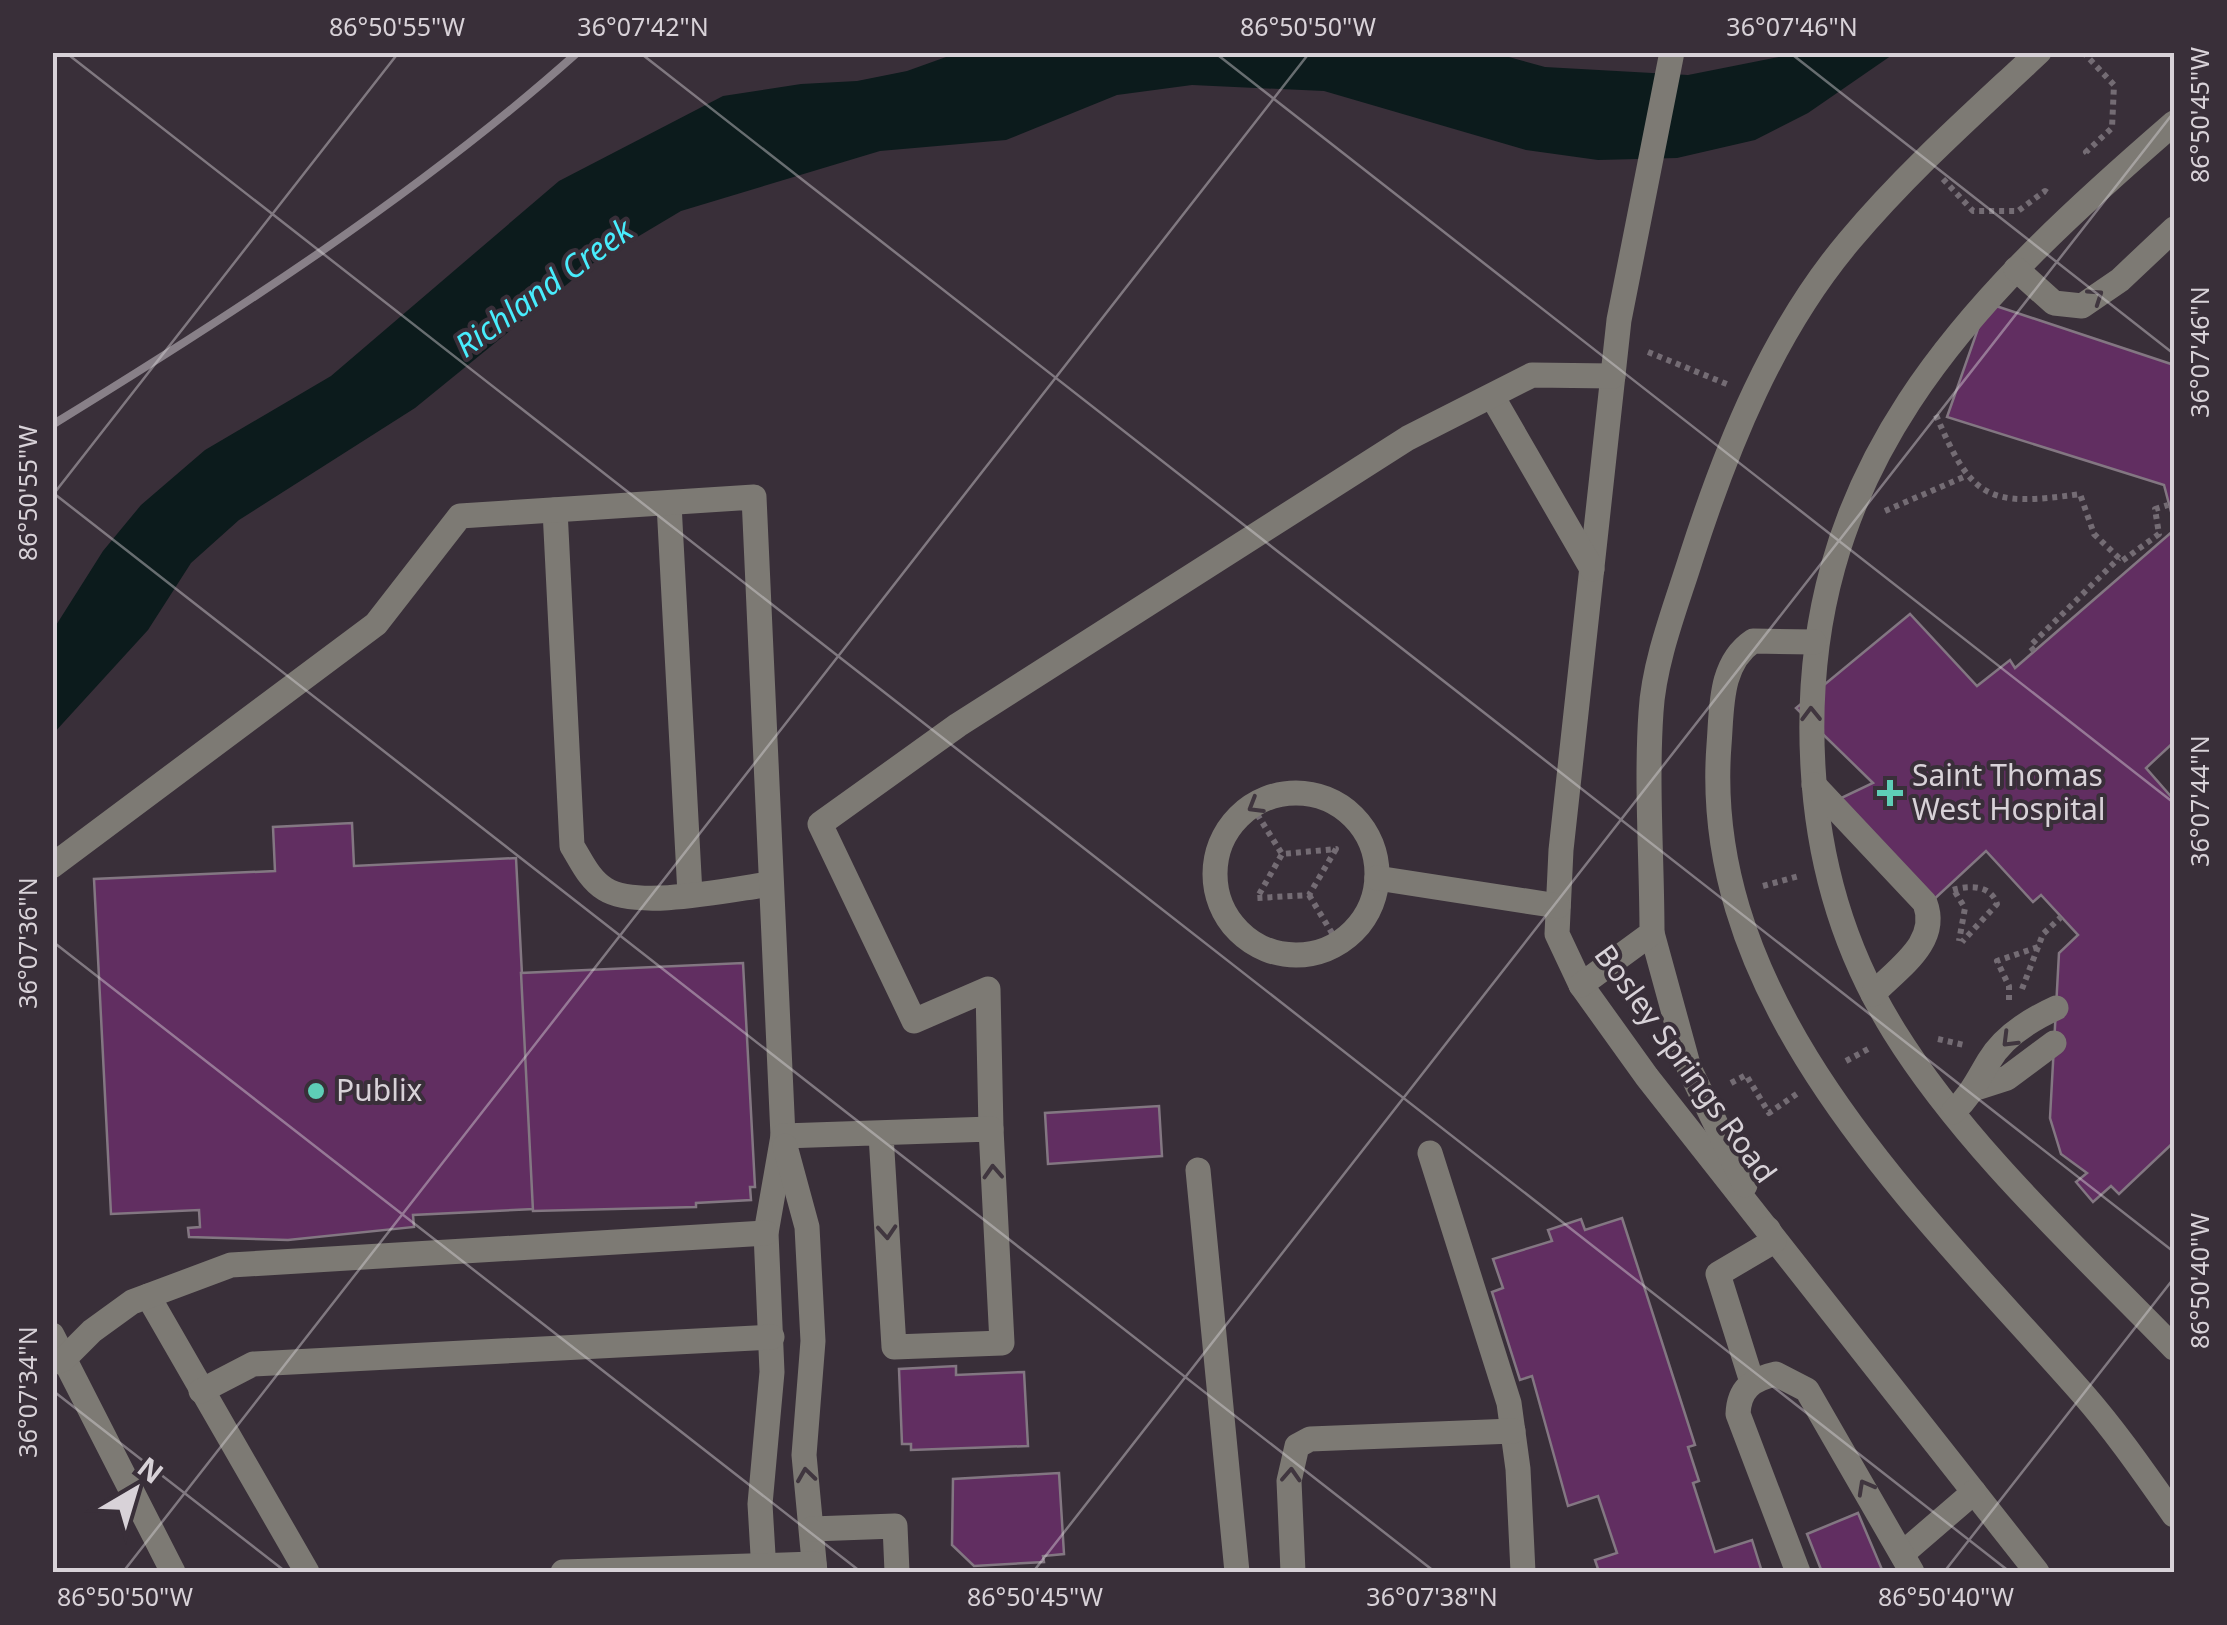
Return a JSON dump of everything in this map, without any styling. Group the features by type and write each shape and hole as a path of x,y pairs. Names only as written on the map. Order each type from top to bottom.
{"street":[{"path":"1752,1382 1718,1274 1774,1241 1689,1068 1652,933 1651,709 1671,622 1714,488 1753,395 1798,314 1848,241 1924,160 2039,52"},
{"name":"Bosley Springs Road","path":"1671,57 1618,330 1557,934 1581,985 1774,1241 2037,1572"},
{"path":"2174,127 2016,269 1967,320 1922,381 1862,482 1844,529 1814,642 1814,785 1821,844 1840,918 1873,994 1895,1033 1954,1112 2174,1348"},
{"path":"2016,269 2054,303 2082,306 2120,280 2174,229"},
{"path":"881,1134 894,1347 1002,1343 988,989 914,1021 820,824 958,725 1408,438 1532,375 1613,376"},
{"path":"1492,396 1592,569"},
{"path":"52,866 376,624 460,516 754,497 783,1136 807,1227 812,1341 804,1455 814,1568 563,1572"},
{"path":"669,504 690,894"},
{"path":"555,510 572,846 592,879 609,892 654,898 770,884"},
{"path":"1814,642 1752,641 1734,658 1724,690 1718,763 1724,835 1757,965 1818,1079 1860,1140 2097,1411 2174,1512"},
{"path":"1814,785 1925,903 1929,913 1924,941 1873,994"},
{"path":"1292,793 1337,805 1366,833 1377,878 1363,920 1338,944 1311,954 1274,952 1247,939 1223,911 1215,886 1216,856 1224,836 1252,806 1292,793"},
{"path":"1377,878 1558,906"},
{"path":"1581,985 1652,933"},
{"path":"1954,1112 1979,1087 1990,1060 2028,1021 2056,1008"},
{"path":"1979,1087 2008,1078 2054,1043"},
{"path":"783,1136 991,1128"},
{"path":"764,1569 760,1504 772,1337 766,1232 783,1136"},
{"path":"1430,1153 1459,1256 1509,1403 1524,1571"},
{"path":"1198,1170 1237,1572"},
{"path":"58,1361 92,1331 148,1296 231,1265 766,1232"},
{"path":"148,1296 307,1572"},
{"path":"52,1335 58,1361 173,1572"},
{"path":"201,1391 253,1364 772,1337"},
{"path":"1798,1572 1738,1414 1742,1393 1752,1382 1776,1374 1807,1390 1907,1563 1974,1492"},
{"path":"1293,1572 1289,1481 1297,1446 1310,1439 1513,1431"},
{"path":"812,1529 895,1526 897,1572"}],"path":[{"path":"2083,52 2114,86 2112,128 2086,152 2094,161 2084,170"},
{"path":"1924,160 1974,211 2018,211 2045,191 2053,198 2063,189"},
{"path":"1618,330 1753,395"},
{"path":"1922,381 1966,476 1997,496 2016,500 2080,494 2094,534 2122,561 2159,534 2155,509 2168,504"},
{"path":"1844,529 1966,476"},
{"path":"2034,651 2030,646 2119,558"},
{"path":"1252,806 1282,854"},
{"path":"1282,854 1336,849 1308,895"},
{"path":"1282,854 1257,898 1308,895"},
{"path":"1953,890 1974,886 1991,894 1998,904 1958,946"},
{"path":"1308,895 1338,944"},
{"path":"2008,1011 2009,986 1997,961 2038,947"}],"water":[{"name":"Richland Creek","path":"960,52 1459,52 1509,57 1545,67 1688,75 1799,53 1895,53 1808,113 1755,140 1677,158 1598,160 1526,150 1324,91 1192,85 1117,95 1006,140 880,151 681,211 592,264 415,408 239,520 191,563 148,630 53,734 53,630 103,551 141,505 205,450 331,376 559,181 723,96 801,84 857,81 907,71"}],"building":[{"path":"1987,303 2174,365 2174,523 2164,485 1947,417"},
{"path":"2174,530 2174,742 2146,768 2174,800 2174,1142 2119,1194 2111,1186 2093,1202 2076,1182 2087,1173 2061,1154 2050,1118 2059,953 2078,935 2041,895 2033,902 1986,851 1930,903 1835,801 1873,783 1796,708 1910,614 1977,686 2010,660 2015,668"},
{"name":"Publix","path":"352,823 354,866 516,858 534,1209 413,1215 414,1227 288,1240 189,1237 188,1228 200,1227 199,1210 111,1214 94,879 275,871 273,827"},
{"path":"743,963 755,1187 750,1187 751,1200 696,1203 696,1207 533,1211 521,973"},
{"path":"1159,1106 1162,1156 1048,1164 1045,1113"},
{"path":"1622,1218 1695,1445 1688,1447 1699,1481 1693,1483 1715,1552 1752,1540 1762,1572 1599,1572 1595,1560 1617,1553 1598,1496 1568,1506 1532,1376 1520,1380 1492,1292 1503,1288 1493,1259 1552,1241 1548,1230 1581,1219 1585,1230"},
{"path":"956,1366 956,1375 1024,1372 1028,1446 911,1450 911,1444 902,1444 899,1369"},
{"path":"1059,1473 1064,1554 1043,1556 1044,1562 974,1566 952,1545 953,1479"},
{"path":"1858,1513 1883,1572 1822,1572 1807,1534"}],"railway":[{"path":"52,425 324,250 455,154 578,52"}],"place":[{"name":"Saint Thomas West Hospital","path":"1890,793"},
{"name":"Publix","path":"316,1091"}]}
